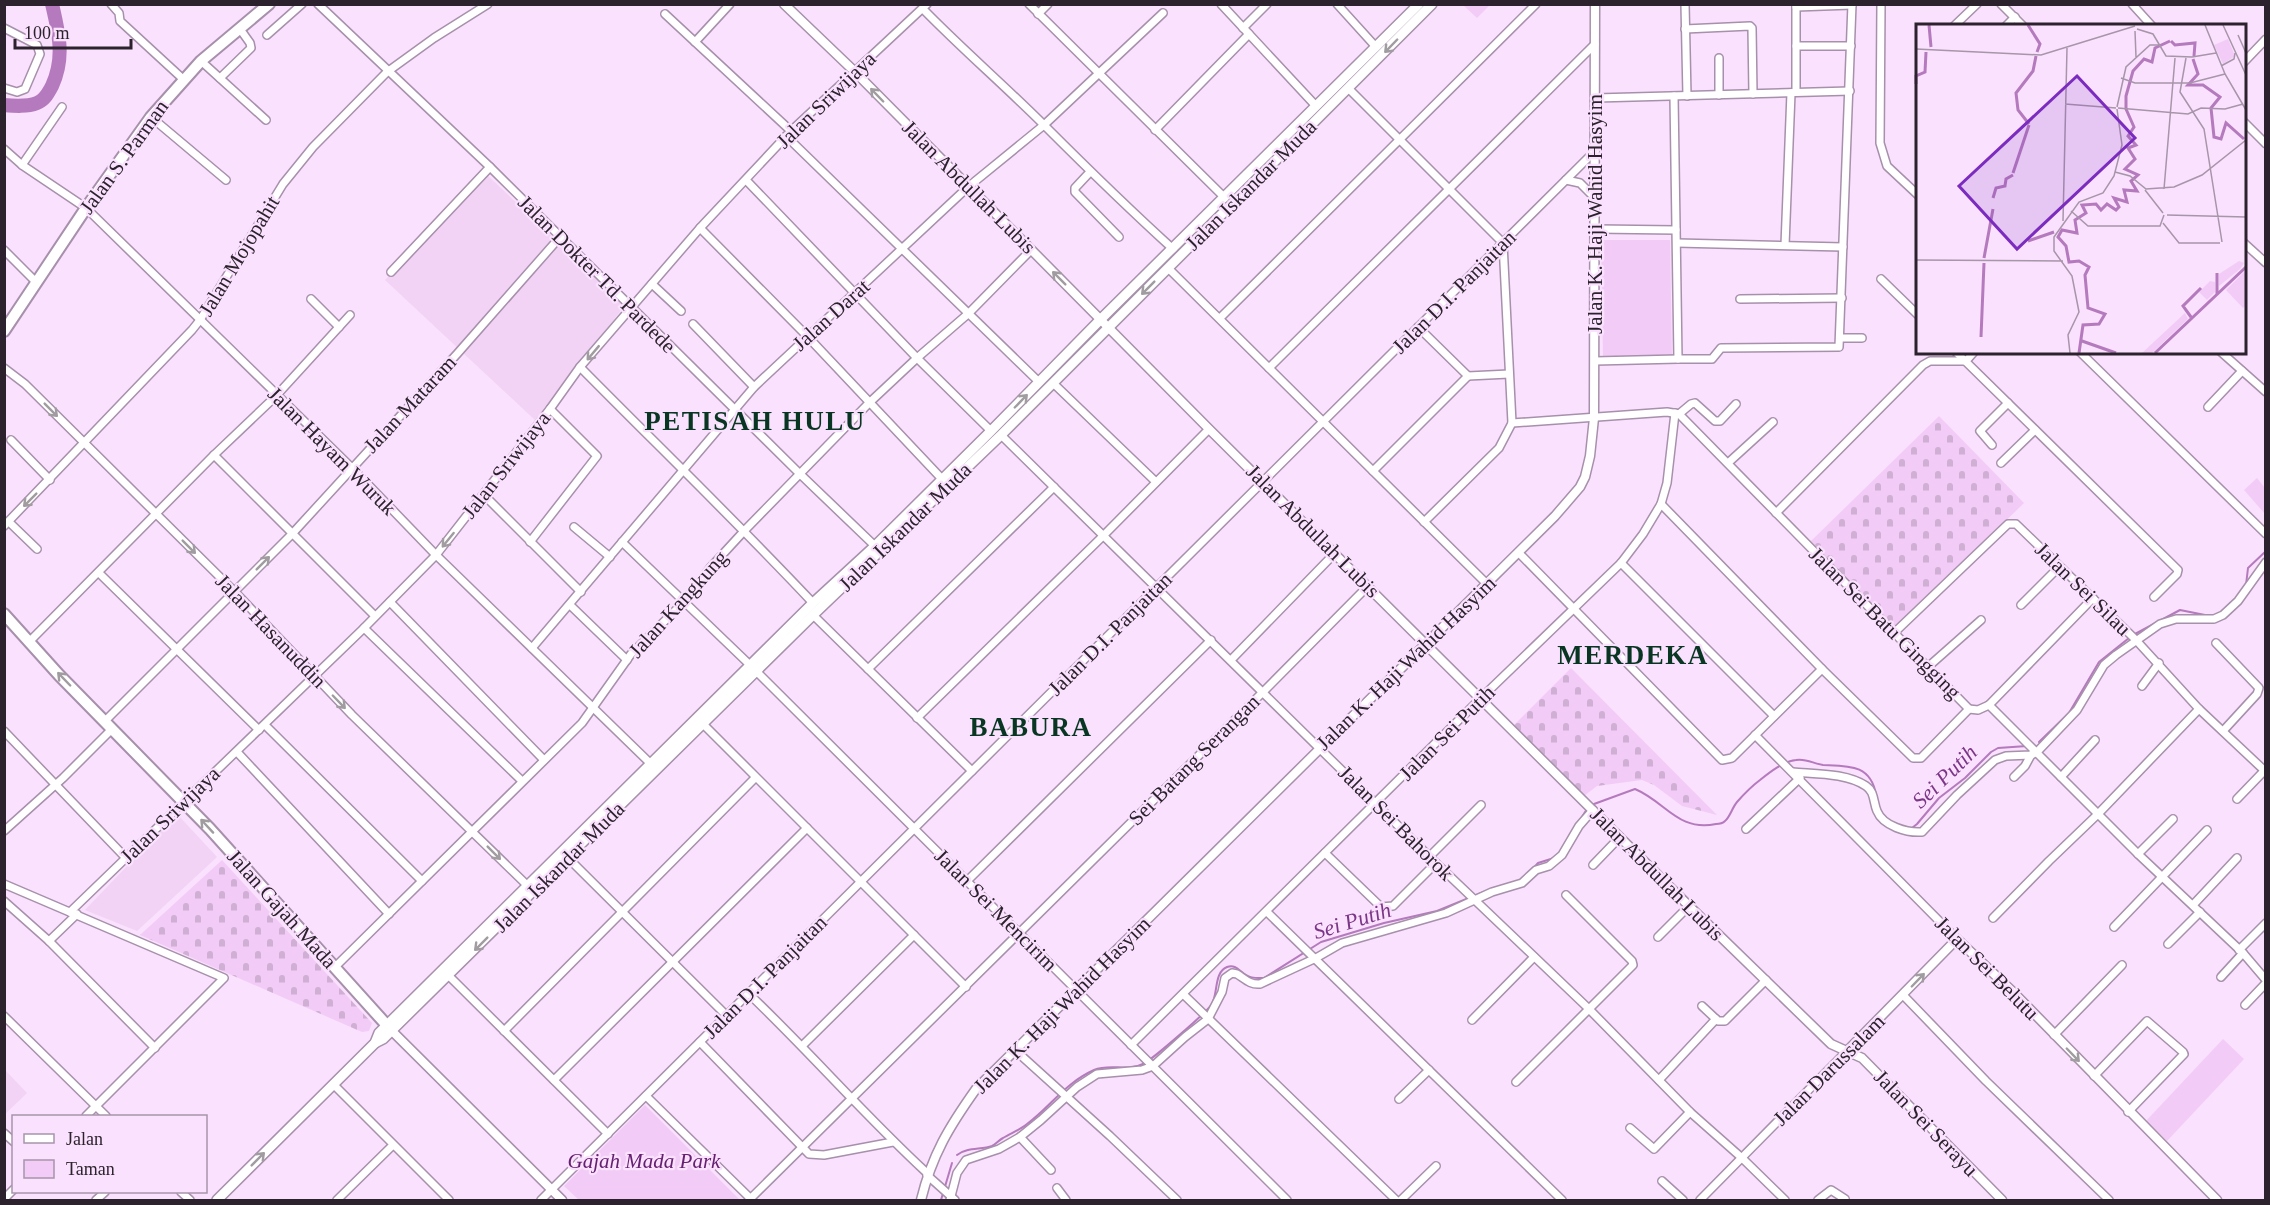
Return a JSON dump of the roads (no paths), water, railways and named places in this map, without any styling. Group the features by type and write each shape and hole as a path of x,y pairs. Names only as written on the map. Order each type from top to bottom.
{"main road":[{"name":"Jalan S. Parman","path":"4,331 86,208 151,117 201,61 269,4"},
{"name":"Jalan Iskandar Muda","path":"389,1028 531,889 568,858 811,609 878,548 996,431 1101,319 1173,249 1228,201 1348,88 1402,28 1419,4"},
{"name":"Jalan Iskandar Muda","path":"1046,380 1109,326 1168,268 1316,106 1376,47 1432,4"},
{"name":"Jalan Iskandar Muda","path":"878,548 942,479 996,431"},
{"name":"Jalan Gajah Mada","path":"4,614 183,801 389,1028"},
{"name":"Jalan Iskandar Muda","path":"217,1200 375,1042 379,1034 449,976 651,764 700,721"}],"street":[{"path":"111,4 119,13 120,21 183,79"},
{"path":"267,35 302,4"},
{"name":"Jalan Dokter Td. Pardede","path":"318,4 387,72 490,167 733,409 878,548"},
{"name":"Jalan Mojopahit","path":"6,522 50,480 200,320 283,184 342,117 387,72 434,38 488,4"},
{"path":"695,42 730,4"},
{"name":"Jalan Abdullah Lubis","path":"784,4 854,71 968,188 1689,906 1831,1044 1847,1051"},
{"path":"1029,4 1098,75 1228,201"},
{"path":"1038,14 1048,4"},
{"path":"1221,4 1316,106"},
{"path":"1243,28 1267,4"},
{"path":"1337,4 1376,47"},
{"path":"1220,318 1536,4"},
{"name":"Jalan K. Haji Wahid Hasyim","path":"921,1200 927,1174 943,1138 976,1089 1519,553 1580,487 1590,456 1594,418 1595,4"},
{"path":"1685,4 1687,96"},
{"path":"1881,4 1880,143 1887,166 1916,194"},
{"path":"1956,24 1977,4"},
{"path":"2001,4 2021,24"},
{"path":"2132,4 2150,24"},
{"path":"1595,361 1711,360 1720,348 1840,346 1852,5 1796,6 1796,46 1785,245"},
{"path":"925,7 965,52 1173,249"},
{"name":"Jalan Sriwijaya","path":"49,941 125,857 237,752 436,555 580,367 700,228 788,134 925,7"},
{"name":"Jalan Darat","path":"532,648 681,470 754,387 968,188 1044,125 1164,13"},
{"path":"665,14 969,313 1046,380 1156,482"},
{"path":"2008,24 2015,17"},
{"path":"1685,28 1750,26 1752,28 1753,93"},
{"path":"4,28 37,45 40,54 25,89 17,92 4,87"},
{"path":"220,78 251,48 240,29"},
{"path":"1155,130 1249,34"},
{"path":"2246,60 2265,39"},
{"path":"1269,368 1594,45"},
{"path":"1796,46 1851,46"},
{"path":"1719,58 1719,95"},
{"path":"201,61 266,120"},
{"path":"1348,88 1503,243 1512,423 1499,448 1424,522"},
{"path":"1596,98 1850,91"},
{"path":"1674,96 1678,359"},
{"path":"21,165 62,107"},
{"path":"151,117 226,180"},
{"path":"2246,124 2265,144"},
{"name":"Jalan Hayam Wuruk","path":"4,149 21,165 86,208 352,468 436,555 651,764"},
{"name":"Jalan D.I. Panjaitan","path":"541,1200 1595,151"},
{"path":"391,272 490,167"},
{"path":"1090,172 1074,190 1119,237"},
{"name":"Jalan Sei Bahorok","path":"746,180 917,358 996,431 1264,691 1436,863 1588,1008 1690,1112 1785,1200"},
{"path":"1566,180 1580,183 1594,196"},
{"path":"700,228 807,336 942,479"},
{"path":"1596,229 1676,230"},
{"name":"Jalan Mataram","path":"4,831 55,786 176,648 292,534 457,354 560,237"},
{"path":"1677,243 1843,247"},
{"path":"2246,245 2265,263"},
{"path":"4,250 36,282"},
{"name":"Jalan Kangkung","path":"335,968 582,723 627,660 685,601 710,568 745,530 869,403 969,313 1031,250"},
{"path":"1168,268 1487,584"},
{"path":"1881,279 1916,314"},
{"path":"652,284 681,311"},
{"path":"1740,299 1842,298"},
{"path":"311,299 339,327"},
{"path":"29,642 214,455 276,396 350,315"},
{"path":"693,324 754,387"},
{"path":"1418,327 1468,376"},
{"path":"1841,338 1863,338"},
{"path":"1958,354 2178,570 2177,574 2154,597"},
{"path":"1776,513 1927,363 1966,361 1972,354"},
{"path":"2082,354 2265,534"},
{"path":"2223,354 2265,392"},
{"name":"Jalan Hasanuddin","path":"4,361 7,368 234,591 314,676 531,889"},
{"path":"580,367 681,470 745,530 811,609 868,669 972,771"},
{"path":"2208,407 2242,371"},
{"path":"1373,471 1468,376 1509,374"},
{"path":"1512,423 1677,413 1695,403 1715,420 1720,421 1736,404"},
{"path":"1992,445 1980,431 2008,403"},
{"path":"530,542 597,456 550,409"},
{"name":"Jalan Sei Batu Gingging","path":"1677,413 1969,709 1978,710 1989,705 2138,854 2241,952 2265,979"},
{"name":"Jalan Sei Putih","path":"1131,1045 1480,699 1621,563 1643,534 1660,504 1667,483 1677,413"},
{"path":"1728,463 1773,422"},
{"path":"917,717 1104,536 1209,429"},
{"path":"2001,463 2035,430"},
{"path":"11,440 50,480"},
{"path":"214,455 375,616"},
{"path":"868,669 1054,487"},
{"path":"484,495 581,592"},
{"path":"1660,504 1913,758 1921,758 1969,709"},
{"path":"6,522 37,549"},
{"name":"Jalan Sei Silau","path":"1894,633 2008,524 2016,524 2128,632 2199,709 2265,772"},
{"path":"574,527 610,557"},
{"name":"Jalan Sei Mencirim","path":"622,542 753,668 1287,1200"},
{"path":"1231,660 1335,553"},
{"path":"1519,553 1722,760 1732,758 1822,669"},
{"path":"2014,777 2034,752 2078,710 2104,665 2154,628 2176,619 2214,619 2223,615 2238,601 2265,562"},
{"path":"1621,563 1774,716"},
{"path":"2020,605 2059,567"},
{"path":"99,573 422,881"},
{"name":"Sei Batang Serangan","path":"750,1200 1368,586"},
{"path":"1989,705 2093,598"},
{"path":"390,602 544,760"},
{"path":"570,605 627,660"},
{"path":"1929,666 1981,620"},
{"path":"364,628 522,781"},
{"path":"967,881 1211,640"},
{"path":"2216,643 2258,685 2262,692 2223,731"},
{"path":"2142,686 2159,663"},
{"path":"1993,918 2199,709"},
{"path":"700,721 966,987"},
{"path":"4,731 125,857"},
{"name":"Jalan Sei Belutu","path":"1755,735 2217,1200"},
{"path":"2061,777 2095,740"},
{"path":"237,752 389,914"},
{"path":"1792,771 1861,784 1872,791 1877,812 1887,822 1918,832 1927,828 1951,800 1995,760 2034,752"},
{"path":"2237,799 2265,772"},
{"path":"504,1031 755,778"},
{"path":"1746,829 1800,778"},
{"path":"1430,856 1481,806"},
{"path":"951,1198 957,1173 966,1160 999,1149 1020,1137 1067,1095 1097,1074 1142,1070 1152,1066 1207,1018 1229,975 1237,974 1254,984 1260,984 1342,943 1446,913 1472,898 1522,883 1536,870 1553,864 1593,810"},
{"path":"2138,854 2173,819"},
{"path":"554,1080 807,828"},
{"path":"2114,927 2207,830"},
{"path":"1593,865 1620,837"},
{"path":"1325,854 1381,907 1388,908 1393,906 1436,863"},
{"path":"568,858 727,1016"},
{"path":"2193,905 2236,858"},
{"path":"4,884 224,978 87,1115"},
{"path":"15,889 4,900 49,941 155,1048"},
{"path":"1516,1082 1633,963 1566,895"},
{"path":"1658,937 1689,906"},
{"path":"1267,912 1562,1200"},
{"path":"2168,944 2199,912"},
{"path":"2221,977 2265,923"},
{"path":"803,1046 914,935"},
{"name":"Jalan Darussalam","path":"1700,1200 1957,939"},
{"path":"1472,1020 1534,957"},
{"path":"2054,1035 2122,965"},
{"path":"449,976 609,1134"},
{"path":"2245,1005 2265,979"},
{"path":"1702,1006 1716,1019 1723,1022 1766,980"},
{"path":"749,994 803,1046 893,1142 951,1198"},
{"path":"1183,994 1396,1200"},
{"path":"1904,995 1986,1081 2109,1200"},
{"path":"4,1016 105,1115"},
{"path":"1659,1080 1716,1019"},
{"path":"2094,1076 2147,1021 2184,1052 2128,1112"},
{"name":"Jalan Gajah Mada","path":"389,1028 562,1200"},
{"path":"700,1042 809,1154 824,1155 893,1142"},
{"path":"1015,1050 1057,1089 1067,1095 1177,1200"},
{"name":"Jalan Sei Serayu","path":"1847,1051 1862,1058 2002,1200"},
{"path":"1399,1099 1430,1070"},
{"path":"333,1084 449,1200"},
{"path":"646,1096 750,1200"},
{"path":"1630,1128 1654,1149 1690,1112"},
{"path":"1020,1137 1051,1170"},
{"path":"337,1200 393,1145"},
{"path":"1401,1200 1436,1166"},
{"path":"1662,1181 1683,1200"},
{"path":"1057,1188 1066,1200"},
{"path":"1818,1200 1832,1190 1845,1200"},
{"path":"343,1194 349,1200"}],"waterway":[{"path":"4,105 25,106 40,102 52,86 60,56 59,36 52,4"},
{"name":"Sei Putih","path":"2246,585 2248,568 2266,551"},
{"name":"Sei Putih","path":"2135,634 2180,610 2210,616"},
{"name":"Sei Putih","path":"2039,742 2069,713 2099,662 2129,638"},
{"name":"Sei Putih","path":"1906,828 1912,828 1917,824 1939,798 1965,778 1991,752 1998,748 2027,746"},
{"name":"Sei Putih","path":"1594,804 1635,789 1682,820 1692,824 1720,824 1727,819 1737,802 1757,782 1782,765 1800,760 1849,767 1864,772 1869,777 1876,795"},
{"name":"Sei Putih","path":"1566,842 1587,809"},
{"name":"Sei Putih","path":"1531,871 1538,863 1554,858"},
{"name":"Sei Putih","path":"957,1155 965,1151 992,1146 1036,1117 1075,1081 1094,1070 1106,1067 1137,1066 1149,1060 1208,1009 1214,999 1220,973 1227,967 1235,967 1250,977 1264,978 1321,942 1384,923 1437,911 1486,891"},
{"name":"Sei Putih","path":"941,1200 952,1163"}],"district":[{"name":"PETISAH HULU","path":"755,421"},
{"name":"MERDEKA","path":"1633,655"},
{"name":"BABURA","path":"1031,727"}],"park label":[{"name":"Gajah Mada Park","path":"644,1161"}]}
